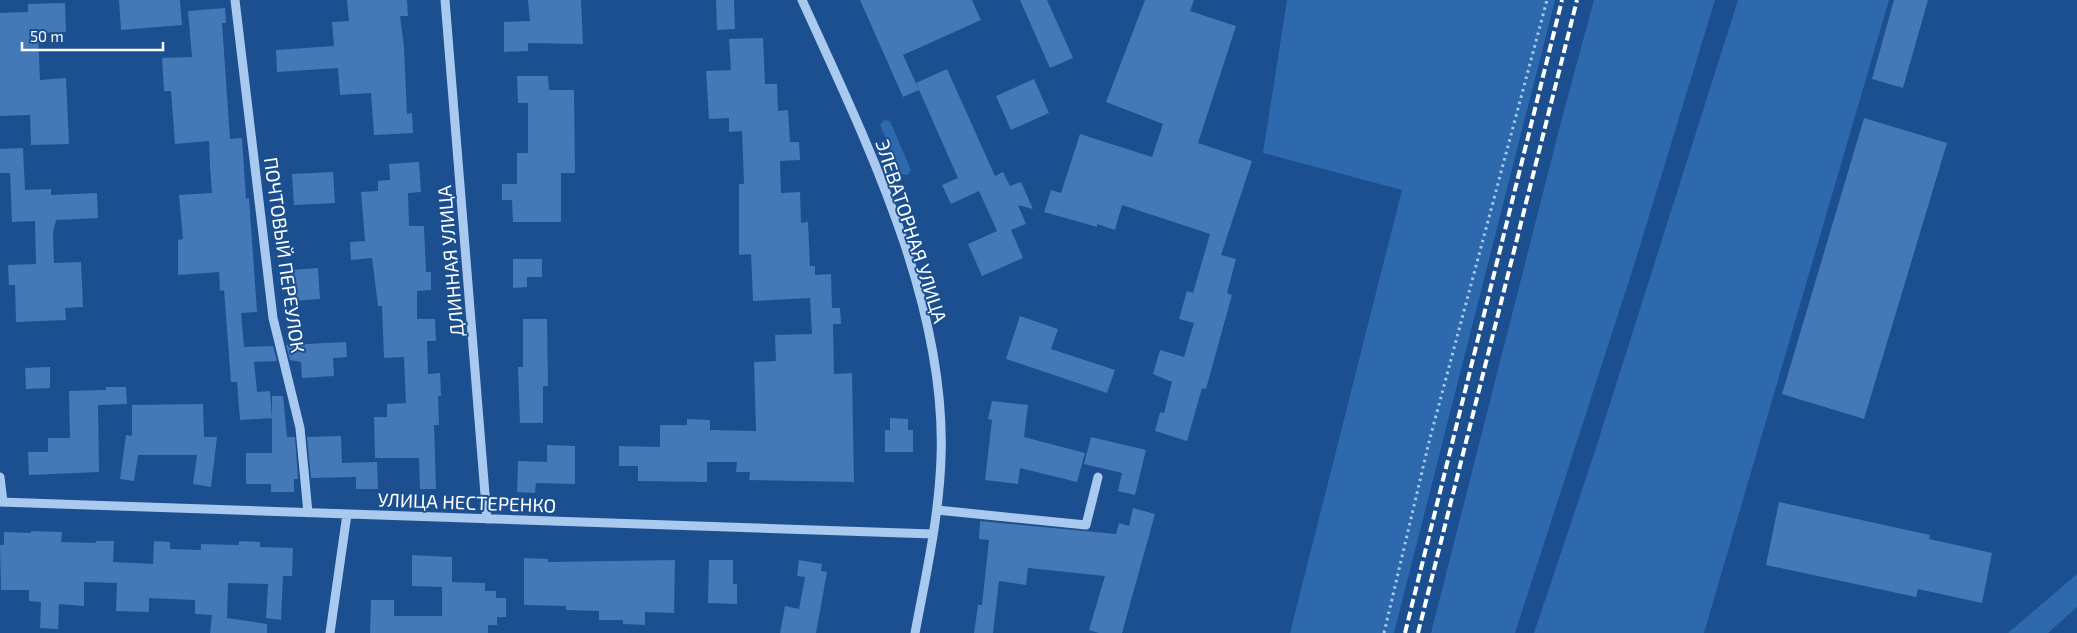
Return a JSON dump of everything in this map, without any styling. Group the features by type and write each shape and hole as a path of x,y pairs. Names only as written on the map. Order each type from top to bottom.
{"street":[{"name":"ПОЧТОВЫЙ ПЕРЕУЛОК","path":"235,0 273,318 300,428 308,512"},
{"name":"ДЛИННАЯ УЛИЦА","path":"445,0 487,519"},
{"name":"ЭЛЕВАТОРНАЯ УЛИЦА","path":"802,0 866,142 924,310 938,385 942,458 937,510 915,633"},
{"path":"0,477 1,502"},
{"path":"937,510 1086,525 1098,478"},
{"name":"УЛИЦА НЕСТЕРЕНКО","path":"1,502 933,534"},
{"path":"330,633 346,514"}],"path":[{"path":"1384,633 1428,442 1547,0"}],"shaded area":[{"path":"1287,0 1555,0 1394,633 1290,633 1402,190 1263,153"},
{"path":"1594,0 1715,0 1635,262 1515,633 1431,633 1561,122"},
{"path":"1738,0 1889,0 1704,633 1534,633 1594,454"},
{"path":"884,120 890,121 911,170 908,175 901,174 880,125"},
{"path":"2077,574 2077,607 2048,633 2008,633"}],"building":[{"path":"119,0 180,0 182,25 121,30"},
{"path":"347,0 407,0 408,16 400,16 404,47 407,114 412,113 413,133 374,135 371,93 340,95 338,68 277,72 276,50 334,46 332,22 349,21"},
{"path":"528,0 581,0 583,44 528,43 528,51 504,52 504,22 530,21"},
{"path":"716,0 734,0 735,29 717,30"},
{"path":"860,0 972,0 981,20 903,55 919,90 903,97"},
{"path":"1020,0 1047,0 1073,58 1050,68"},
{"path":"1145,0 1194,0 1190,11 1236,26 1198,143 1252,161 1221,255 1236,259 1227,293 1232,295 1206,389 1202,388 1187,441 1155,431 1160,412 1164,413 1172,382 1153,374 1160,350 1184,357 1194,323 1179,319 1187,291 1193,293 1210,234 1122,205 1115,230 1097,224 1097,227 1044,212 1051,190 1061,193 1080,134 1152,157 1163,124 1106,102"},
{"path":"1894,0 1928,0 1903,88 1872,79"},
{"path":"65,3 66,32 38,33 40,80 66,78 69,144 31,145 30,115 0,116 0,13 28,12 28,4"},
{"path":"225,8 226,23 222,23 230,139 242,138 246,199 249,198 257,312 241,313 244,347 273,346 277,361 254,362 257,392 270,391 272,418 240,420 237,382 231,382 224,290 220,291 219,272 178,275 178,240 183,239 179,195 212,193 209,141 175,144 171,91 164,91 162,58 192,57 188,11"},
{"path":"763,38 765,84 777,84 778,111 788,110 790,142 799,142 800,160 780,161 781,193 800,192 801,223 808,222 810,266 815,266 815,275 831,274 832,308 840,308 841,324 833,324 834,374 852,373 854,482 749,480 750,472 736,472 737,462 707,462 707,482 638,481 638,466 619,466 619,446 660,447 660,425 687,425 687,419 710,420 710,430 756,431 754,362 776,361 775,335 812,334 810,298 753,301 751,254 739,255 739,184 744,184 742,131 729,132 729,118 709,119 706,71 731,70 729,39"},
{"path":"947,69 995,176 1003,172 1010,186 1021,182 1033,209 1018,205 1026,224 1011,230 1023,258 982,276 968,244 997,231 979,191 951,204 942,185 958,178 916,83"},
{"path":"517,76 548,76 549,90 574,90 575,173 561,173 561,222 513,222 512,200 502,200 502,184 517,184 517,153 528,153 528,103 518,103"},
{"path":"1034,79 1049,113 1011,130 996,96"},
{"path":"1864,118 1947,143 1864,419 1782,394"},
{"path":"23,148 25,190 51,189 51,195 97,193 98,218 56,220 53,233 54,263 81,262 83,307 65,308 66,320 16,322 15,285 9,285 8,265 36,264 35,221 12,222 10,173 0,173 0,149"},
{"path":"419,162 421,192 408,193 409,226 424,226 426,272 431,272 431,290 417,291 417,319 435,319 436,341 427,341 428,374 440,373 441,396 438,396 439,425 434,425 436,489 420,489 419,458 375,458 374,417 387,417 387,404 406,403 404,357 384,358 382,306 378,306 372,258 351,260 350,242 365,241 361,192 378,191 378,181 390,180 389,164"},
{"path":"333,172 335,203 294,205 292,174"},
{"path":"513,259 542,259 542,277 527,277 527,287 513,288"},
{"path":"318,268 320,299 292,301 291,270"},
{"path":"1020,316 1058,329 1051,349 1115,370 1107,393 1006,359"},
{"path":"523,319 547,319 548,386 543,386 543,423 520,423 518,367 523,367"},
{"path":"346,342 347,357 333,358 334,376 302,378 301,362 290,360 286,345"},
{"path":"50,367 50,388 26,389 25,368"},
{"path":"106,387 126,387 127,404 98,405 99,472 29,475 28,452 48,452 48,438 70,438 69,391 106,390"},
{"path":"272,396 283,396 287,437 295,437 298,479 294,479 294,492 271,492 271,484 246,484 246,453 272,453"},
{"path":"992,401 1028,405 1024,437 1085,453 1077,482 1020,468 1018,484 985,480 992,420 988,419"},
{"path":"203,404 204,437 217,437 211,487 193,484 197,455 138,455 134,481 120,479 126,435 132,436 132,405"},
{"path":"890,418 908,419 908,430 913,430 913,452 885,452 885,430 890,430"},
{"path":"341,436 342,463 377,462 378,489 356,489 356,477 311,478 307,437"},
{"path":"1091,437 1146,450 1135,495 1118,491 1122,473 1084,464"},
{"path":"547,445 575,446 575,484 536,483 535,493 517,492 518,461 547,462"},
{"path":"1779,502 1930,535 1929,539 1992,553 1982,603 1918,589 1916,597 1766,565"},
{"path":"1133,508 1155,514 1122,633 1099,633 1089,630 1105,576 1028,568 1026,585 999,581 993,633 974,633 978,605 982,605 989,540 979,539 980,521 1116,534 1119,523 1129,526"},
{"path":"31,531 62,532 61,542 96,543 96,541 114,541 113,562 153,564 154,541 170,542 170,549 201,550 201,544 239,545 239,541 260,542 260,547 293,548 292,576 283,576 281,620 266,618 268,584 228,583 227,618 267,624 267,633 210,633 212,615 195,614 195,600 149,598 149,612 116,611 117,583 84,582 84,606 59,604 58,629 40,628 41,602 29,601 29,590 1,590 0,545 4,545 4,532 31,533"},
{"path":"412,555 452,557 452,582 485,583 485,591 496,591 496,598 506,598 506,617 497,617 497,625 488,625 488,633 370,633 371,600 394,600 394,616 442,616 442,587 412,586"},
{"path":"524,558 548,559 548,562 675,560 674,613 645,612 645,625 623,624 623,620 599,620 599,611 566,610 566,606 524,605"},
{"path":"709,560 733,560 733,584 737,584 737,604 708,603"},
{"path":"799,560 822,564 821,571 827,572 816,633 780,633 785,606 799,609 805,577 797,576"}],"railway":[{"path":"1405,633 1562,0"},
{"path":"1418,633 1577,0"}]}
